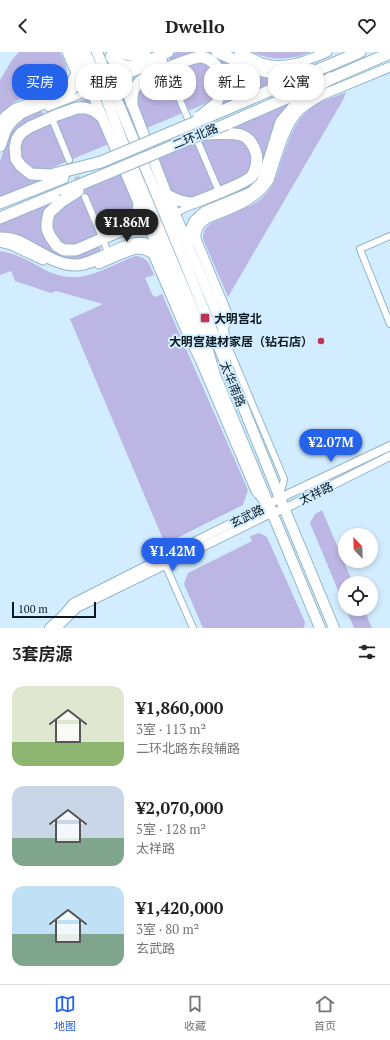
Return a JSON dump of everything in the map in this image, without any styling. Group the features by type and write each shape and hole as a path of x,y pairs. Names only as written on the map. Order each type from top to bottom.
{"highway":[{"path":"217,52 254,69 268,72"},
{"name":"二环北路","path":"324,67 360,52"},
{"name":"二环北路","path":"0,218 63,196 106,174 199,135 228,129 330,78 390,53"},
{"path":"113,54 122,65 130,66 165,59"},
{"path":"132,104 133,91 141,80 192,59 201,57 214,63 220,71 223,85 220,107"},
{"path":"188,243 189,234 195,221 205,212 251,192 262,183 281,122 296,104 330,78"},
{"path":"0,146 6,129 21,113 67,94 76,84"},
{"name":"二环北路","path":"0,203 187,126 220,107 268,89"},
{"path":"100,162 50,175 31,174 21,166 16,158 15,147 17,139 30,127 76,108 93,110 102,117"},
{"path":"167,195 178,201 193,203 237,185 251,177 256,168 257,157 254,147 249,140 242,135 228,129"},
{"path":"63,196 49,213 47,222 50,236 57,246 64,250 76,250 125,229 131,225 137,217 139,205"},
{"path":"0,238 17,241 64,264 76,265 89,262 135,243 145,244 153,249 163,260"}],"main road":[{"path":"0,126 5,116 14,109 46,105 71,82 76,73 68,52"},
{"path":"76,52 80,64"},
{"name":"太华南路","path":"85,52 102,88 130,161 204,336 216,375 320,628"},
{"name":"太华南路","path":"97,52 334,628"},
{"path":"113,54 132,57 146,52"},
{"path":"239,52 271,65 280,65 302,62 328,52"},
{"path":"113,54 167,195 223,331 227,370"},
{"path":"223,331 228,319 226,310 195,233 201,222 226,208 251,198 265,187 269,180 285,133 300,110 322,95 390,66"},
{"path":"95,100 193,335 216,375"},
{"path":"0,242 21,249 55,266 72,270 81,270 90,267 109,256 133,250 147,250 153,254 256,492 270,509"}],"street":[{"path":"132,73 165,59"},
{"path":"46,105 76,96"},
{"path":"180,100 223,201"},
{"path":"53,121 69,160"},
{"path":"178,212 219,192"},
{"path":"85,197 101,236"},
{"path":"109,256 104,242 144,226"},
{"path":"390,236 360,249 390,324"},
{"path":"223,331 284,479 280,498"},
{"name":"太祥路","path":"280,498 390,446"},
{"name":"太祥路","path":"284,509 390,456"},
{"name":"玄武路","path":"49,628 73,603 270,509 280,498"},
{"name":"玄武路","path":"270,509 284,509"},
{"path":"163,561 193,628"},
{"name":"玄武路","path":"57,628 77,608 163,561"}],"shaded area":[{"path":"19,52 60,52 66,64 12,64 12,100 18,100 0,116 0,80 12,60"},
{"path":"177,52 214,52 250,64 204,64 204,100 234,100 220,106 209,102 44,171 44,181 0,199 0,161 10,132 20,119 41,109 44,116 82,100 132,100 132,79 140,76 140,100 196,100 196,64 169,64 171,63 168,56"},
{"path":"252,52 311,52 297,57 274,58"},
{"path":"260,68 268,70 268,86 260,89"},
{"path":"346,92 343,100 228,297 203,239 205,230 211,223 261,199 274,182 290,138 299,121 312,107 320,102"},
{"path":"296,100 260,176 252,187 228,200 225,192 99,245 102,253 81,260 65,260 0,233 0,224"},
{"path":"0,251 18,256 58,275 70,277 81,277 92,274 135,256 145,259 154,275 145,278 153,296 155,297 162,294 248,490 243,505 165,544 70,319 103,304 56,291 51,293 15,281 11,271 0,275"},
{"path":"322,510 338,548 338,568 347,568 350,576 338,576 338,590 310,523 315,514"},
{"path":"259,533 267,537 305,622 304,628 203,628 184,584 188,573 252,541 250,536"},
{"path":"349,616 367,616 372,628 354,628"}],"tunnel":[{"path":"69,160 85,197"}],"place":[{"name":"大明宫北","path":"205,318"},
{"name":"大明宫建材家居（钻石店）","path":"321,341"}]}
